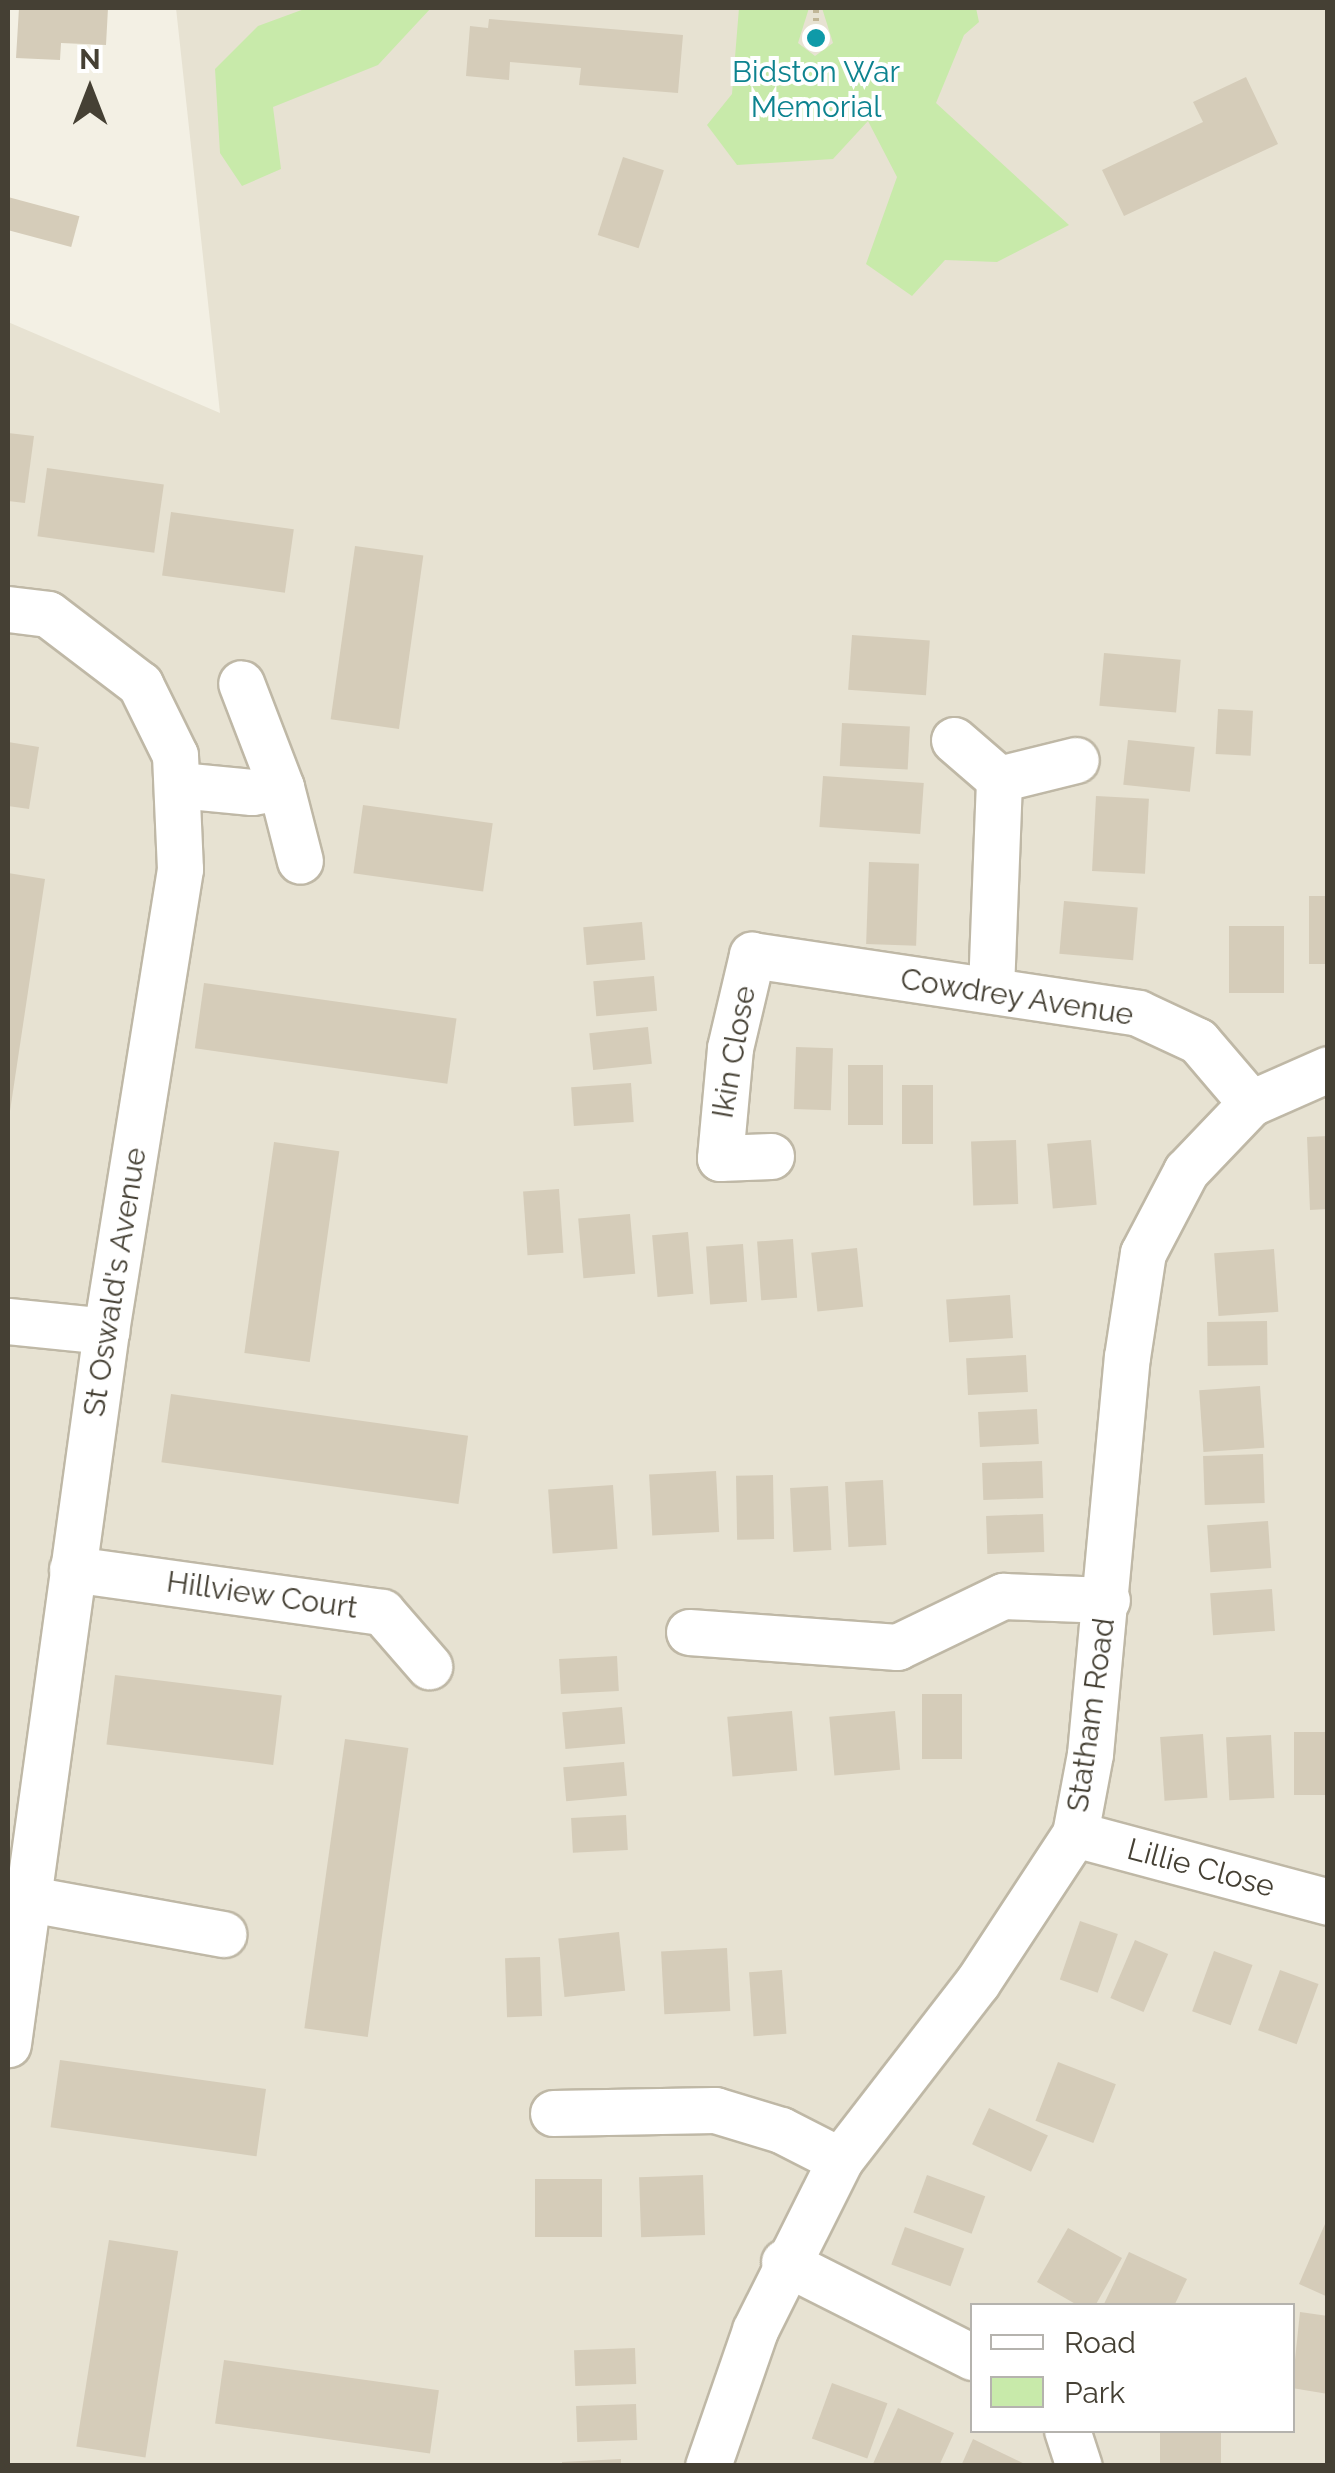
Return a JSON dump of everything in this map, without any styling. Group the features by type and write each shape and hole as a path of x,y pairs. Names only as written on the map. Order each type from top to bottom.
{"street":[{"name":"St Oswald's Avenue","path":"8,609 48,614 140,684 164,726 180,784 180,869 18,1896 8,2044"},
{"path":"241,683 281,787 300,861"},
{"path":"954,740 1000,779"},
{"path":"1000,779 1076,760"},
{"path":"990,989 1000,779"},
{"path":"180,784 252,792 281,787"},
{"name":"Cowdrey Avenue","path":"752,955 1138,1013 1198,1041 1251,1102"},
{"name":"Ikin Close","path":"752,955 730,1048 720,1158 771,1156"},
{"name":"Statham Road","path":"708,2466 784,2262 840,2160 977,1983 1075,1834 1107,1600 1127,1358 1144,1252 1186,1172 1251,1102 1328,1069"},
{"path":"8,1321 106,1331"},
{"name":"Hillview Court","path":"72,1569 382,1612 429,1666"},
{"path":"689,1632 897,1647 1003,1596 1107,1600"},
{"name":"Lillie Close","path":"1075,1834 1328,1902"},
{"path":"18,1896 222,1934"},
{"path":"553,2113 715,2110 781,2130 840,2160"},
{"path":"784,2262 970,2357"},
{"path":"1068,2433 1079,2466"}],"path":[{"path":"816,8 816,21"}],"shaded area":[{"path":"176,8 1327,8 1327,2465 8,2465 8,322 220,413"}],"green space":[{"path":"307,8 431,8 378,65 273,107 281,169 242,186 220,153 215,69 258,26"},
{"path":"739,8 809,8 798,43 815,56 833,43 822,8 976,8 979,22 964,35 936,103 1069,225 997,262 945,260 912,296 866,264 897,177 868,121 833,159 737,165 707,125 732,94"}],"building":[{"path":"19,8 108,8 106,45 61,43 60,60 16,58"},
{"path":"489,19 683,35 678,93 579,85 581,68 510,62 509,80 466,76 470,26 488,28"},
{"path":"1246,77 1278,144 1124,216 1102,170 1203,122 1193,102"},
{"path":"623,157 664,170 639,248 598,235"},
{"path":"8,197 79,216 71,247 8,230"},
{"path":"8,433 34,436 25,503 8,501"},
{"path":"47,468 164,484 154,553 37,536"},
{"path":"171,512 294,529 285,593 162,575"},
{"path":"355,546 423,556 399,729 331,719"},
{"path":"852,635 930,640 926,695 848,690"},
{"path":"1104,653 1181,660 1176,713 1099,706"},
{"path":"1218,709 1253,711 1251,756 1216,754"},
{"path":"842,723 910,727 908,769 840,766"},
{"path":"1128,740 1195,747 1190,792 1123,785"},
{"path":"8,742 39,747 29,809 8,806"},
{"path":"823,776 924,783 920,834 819,827"},
{"path":"1096,796 1149,799 1145,874 1092,871"},
{"path":"363,805 493,823 483,892 353,873"},
{"path":"869,862 919,864 916,946 866,944"},
{"path":"8,873 45,879 10,1111 8,1111"},
{"path":"1309,896 1328,896 1328,964 1309,964"},
{"path":"1064,901 1138,907 1133,960 1059,954"},
{"path":"642,922 645,960 587,965 583,927"},
{"path":"1229,926 1284,926 1284,993 1229,993"},
{"path":"654,976 657,1011 596,1016 593,981"},
{"path":"204,983 457,1018 447,1084 195,1048"},
{"path":"648,1027 652,1064 593,1070 589,1033"},
{"path":"796,1047 833,1048 831,1110 794,1109"},
{"path":"848,1065 883,1065 883,1125 848,1125"},
{"path":"631,1083 634,1122 574,1126 571,1087"},
{"path":"902,1085 933,1085 933,1144 902,1144"},
{"path":"1328,1136 1328,1209 1310,1210 1307,1137"},
{"path":"1016,1140 1018,1204 973,1206 971,1142"},
{"path":"1091,1140 1097,1205 1053,1209 1047,1144"},
{"path":"274,1142 339,1151 310,1362 244,1353"},
{"path":"559,1189 563,1253 528,1255 523,1192"},
{"path":"630,1214 635,1274 583,1278 578,1219"},
{"path":"688,1232 693,1294 658,1297 652,1235"},
{"path":"793,1239 797,1298 761,1300 757,1242"},
{"path":"743,1244 747,1302 710,1304 706,1247"},
{"path":"857,1248 863,1307 817,1311 811,1253"},
{"path":"1274,1249 1278,1312 1219,1316 1214,1253"},
{"path":"1010,1295 1013,1338 949,1342 946,1299"},
{"path":"1267,1321 1268,1365 1208,1366 1207,1322"},
{"path":"1026,1355 1028,1392 968,1395 966,1358"},
{"path":"1260,1386 1264,1448 1203,1452 1199,1390"},
{"path":"171,1394 468,1436 458,1504 161,1462"},
{"path":"1037,1409 1039,1444 980,1447 978,1412"},
{"path":"1263,1454 1265,1503 1205,1505 1203,1456"},
{"path":"1042,1461 1043,1498 983,1500 982,1463"},
{"path":"716,1471 719,1532 652,1535 649,1475"},
{"path":"773,1475 774,1539 737,1540 736,1476"},
{"path":"883,1480 886,1545 848,1547 845,1482"},
{"path":"613,1485 617,1549 553,1553 548,1490"},
{"path":"828,1486 831,1550 793,1552 790,1488"},
{"path":"1043,1514 1044,1552 987,1554 986,1516"},
{"path":"1268,1521 1271,1568 1210,1572 1207,1525"},
{"path":"1272,1589 1275,1631 1213,1635 1210,1593"},
{"path":"617,1656 619,1691 561,1694 559,1659"},
{"path":"115,1675 282,1695 273,1765 106,1744"},
{"path":"922,1694 962,1694 962,1759 922,1759"},
{"path":"622,1707 625,1744 565,1749 562,1712"},
{"path":"792,1711 797,1771 732,1776 727,1717"},
{"path":"895,1711 900,1770 834,1776 829,1717"},
{"path":"1294,1732 1328,1732 1328,1795 1294,1795"},
{"path":"1203,1734 1207,1798 1165,1801 1160,1737"},
{"path":"1271,1735 1274,1798 1229,1800 1226,1737"},
{"path":"345,1739 408,1748 368,2037 304,2028"},
{"path":"624,1762 627,1796 566,1801 563,1767"},
{"path":"626,1815 628,1850 573,1853 571,1818"},
{"path":"1080,1921 1118,1934 1098,1993 1060,1980"},
{"path":"619,1932 625,1991 565,1997 558,1938"},
{"path":"1135,1940 1168,1954 1144,2012 1110,1998"},
{"path":"727,1948 730,2011 664,2014 661,1951"},
{"path":"1214,1951 1253,1965 1231,2025 1192,2011"},
{"path":"540,1957 542,2016 507,2017 505,1958"},
{"path":"782,1970 786,2034 754,2036 749,1972"},
{"path":"1280,1970 1319,1984 1297,2044 1258,2030"},
{"path":"60,2060 266,2089 257,2156 51,2127"},
{"path":"1058,2062 1116,2084 1093,2143 1035,2121"},
{"path":"989,2108 1048,2135 1031,2172 972,2144"},
{"path":"703,2175 705,2235 641,2237 639,2177"},
{"path":"927,2175 985,2196 972,2234 913,2213"},
{"path":"535,2179 602,2179 602,2237 535,2237"},
{"path":"1328,2217 1328,2297 1299,2284"},
{"path":"905,2227 964,2249 951,2286 891,2265"},
{"path":"1068,2228 1122,2258 1097,2303 1074,2303 1037,2282"},
{"path":"109,2240 178,2251 145,2457 76,2446"},
{"path":"1129,2252 1187,2279 1175,2303 1104,2303"},
{"path":"1300,2312 1328,2316 1328,2394 1295,2388"},
{"path":"635,2348 636,2384 575,2386 574,2350"},
{"path":"224,2360 439,2390 430,2454 215,2423"},
{"path":"832,2383 887,2403 867,2459 812,2438"},
{"path":"636,2404 637,2440 577,2442 576,2406"},
{"path":"898,2408 954,2433 939,2466 872,2466"},
{"path":"1160,2433 1221,2433 1221,2466 1160,2466"},
{"path":"973,2439 1029,2466 961,2466"},
{"path":"621,2459 621,2466 562,2466 562,2462"}],"place":[{"name":"Bidston War Memorial","path":"816,38"}]}
